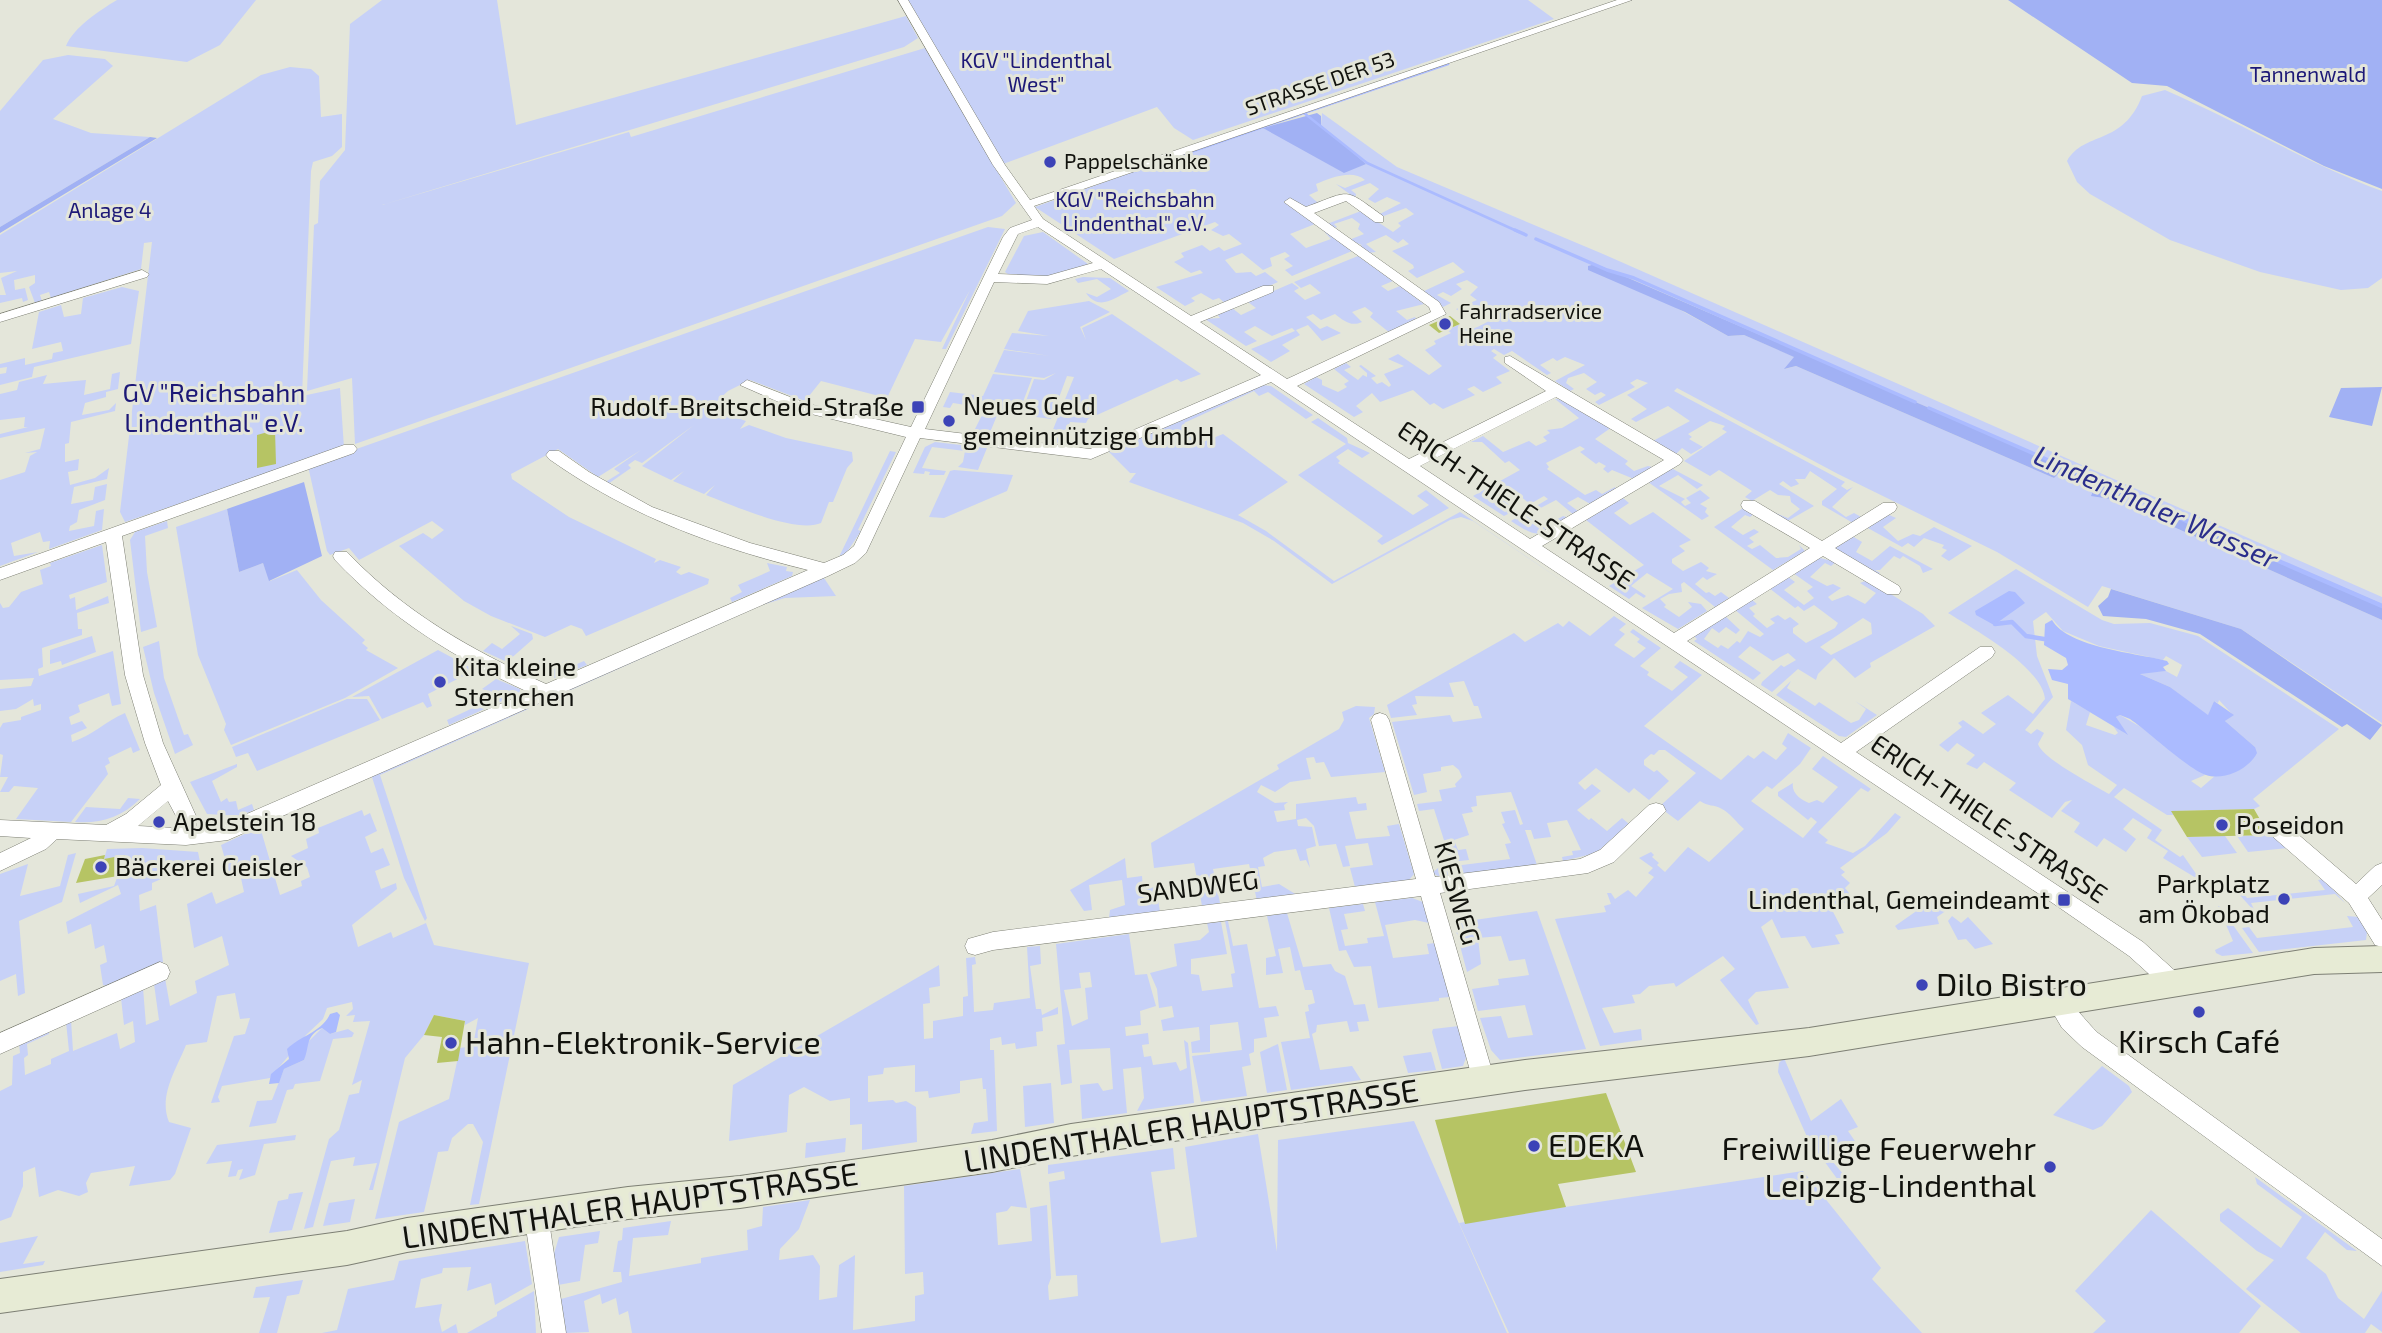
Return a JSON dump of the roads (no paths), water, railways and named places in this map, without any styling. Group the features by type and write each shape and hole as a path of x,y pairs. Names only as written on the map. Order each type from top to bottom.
{"street":[{"name":"ERICH-THIELE-STRASSE","path":"903,0 999,165 1039,222 2136,949 2176,985"},
{"name":"STRASSE DER 53","path":"1026,205 1627,0"},
{"path":"1333,186 1379,219"},
{"path":"1305,212 1347,196"},
{"path":"747,385 780,400 847,420 915,433 1091,454 1439,314 1434,306 1290,202"},
{"path":"0,828 186,837 220,834 839,565 860,549 1014,230 1039,222"},
{"path":"990,277 1013,282 1036,281 1075,274 1102,264"},
{"path":"0,318 142,274"},
{"path":"1189,322 1268,289"},
{"path":"1510,360 1555,392 1577,401 1675,460 1530,546"},
{"path":"1409,465 1555,392"},
{"path":"0,574 349,449"},
{"path":"554,455 603,489 648,513 707,537 817,567 822,572"},
{"path":"1749,505 1893,590"},
{"path":"1674,641 1889,507"},
{"path":"113,532 134,675 143,712 171,787 186,816 186,837"},
{"path":"341,556 395,609 447,645 544,691"},
{"path":"1842,752 1986,652"},
{"name":"KIESWEG","path":"1380,720 1484,1081"},
{"path":"103,834 133,820 171,787"},
{"name":"SANDWEG","path":"975,946 993,941 1588,866 1607,856 1657,811"},
{"path":"2279,830 2356,897 2382,938"},
{"path":"0,863 39,843 52,831"},
{"path":"2356,897 2382,872"},
{"name":"LINDENTHALER HAUPTSTRASSE","path":"0,1296 348,1248 407,1234 628,1203 740,1192 1484,1081 1809,1042 2314,961 2382,959"},
{"path":"0,1044 160,972"},
{"path":"2059,1004 2070,1021 2090,1040 2382,1254"},
{"path":"539,1216 538,1228 554,1333"}],"waterway":[{"name":"Lindenthaler Wasser","path":"1304,113 1448,64"},
{"path":"1136,171 1304,113"},
{"name":"Lindenthaler Wasser","path":"1304,113 1367,163 1519,232"},
{"name":"Lindenthaler Wasser","path":"1515,230 1526,235"},
{"name":"Lindenthaler Wasser","path":"1536,239 1607,270 1634,278 1915,402"},
{"name":"Lindenthaler Wasser","path":"1929,408 2186,520"},
{"name":"Lindenthaler Wasser","path":"2182,519 2382,606"},
{"path":"1995,624 2012,622 2026,636 2044,639"}],"place":[{"name":"Pappelschänke","path":"1050,162"},
{"name":"Fahrradservice Heine","path":"1445,324"},
{"name":"Rudolf-Breitscheid-Straße","path":"918,407"},
{"name":"Neues Geld gemeinnützige GmbH","path":"949,421"},
{"name":"Kita kleine Sternchen","path":"440,682"},
{"name":"Apelstein 18","path":"159,822"},
{"name":"Poseidon","path":"2222,825"},
{"name":"Bäckerei Geisler","path":"101,867"},
{"name":"Parkplatz am Ökobad","path":"2284,899"},
{"name":"Lindenthal, Gemeindeamt","path":"2064,900"},
{"name":"Dilo Bistro","path":"1922,985"},
{"name":"Kirsch Café","path":"2199,1012"},
{"name":"Hahn-Elektronik-Service","path":"451,1043"},
{"name":"EDEKA","path":"1534,1146"},
{"name":"Freiwillige Feuerwehr Leipzig-Lindenthal","path":"2050,1167"}],"park label":[{"name":"KGV \"Lindenthal West\"","path":"1036,73"},
{"name":"Tannenwald","path":"2308,75"},
{"name":"Anlage 4","path":"110,211"},
{"name":"KGV \"Reichsbahn Lindenthal\" e.V.","path":"1135,212"},
{"name":"GV \"Reichsbahn Lindenthal\" e.V.","path":"214,408"}]}
